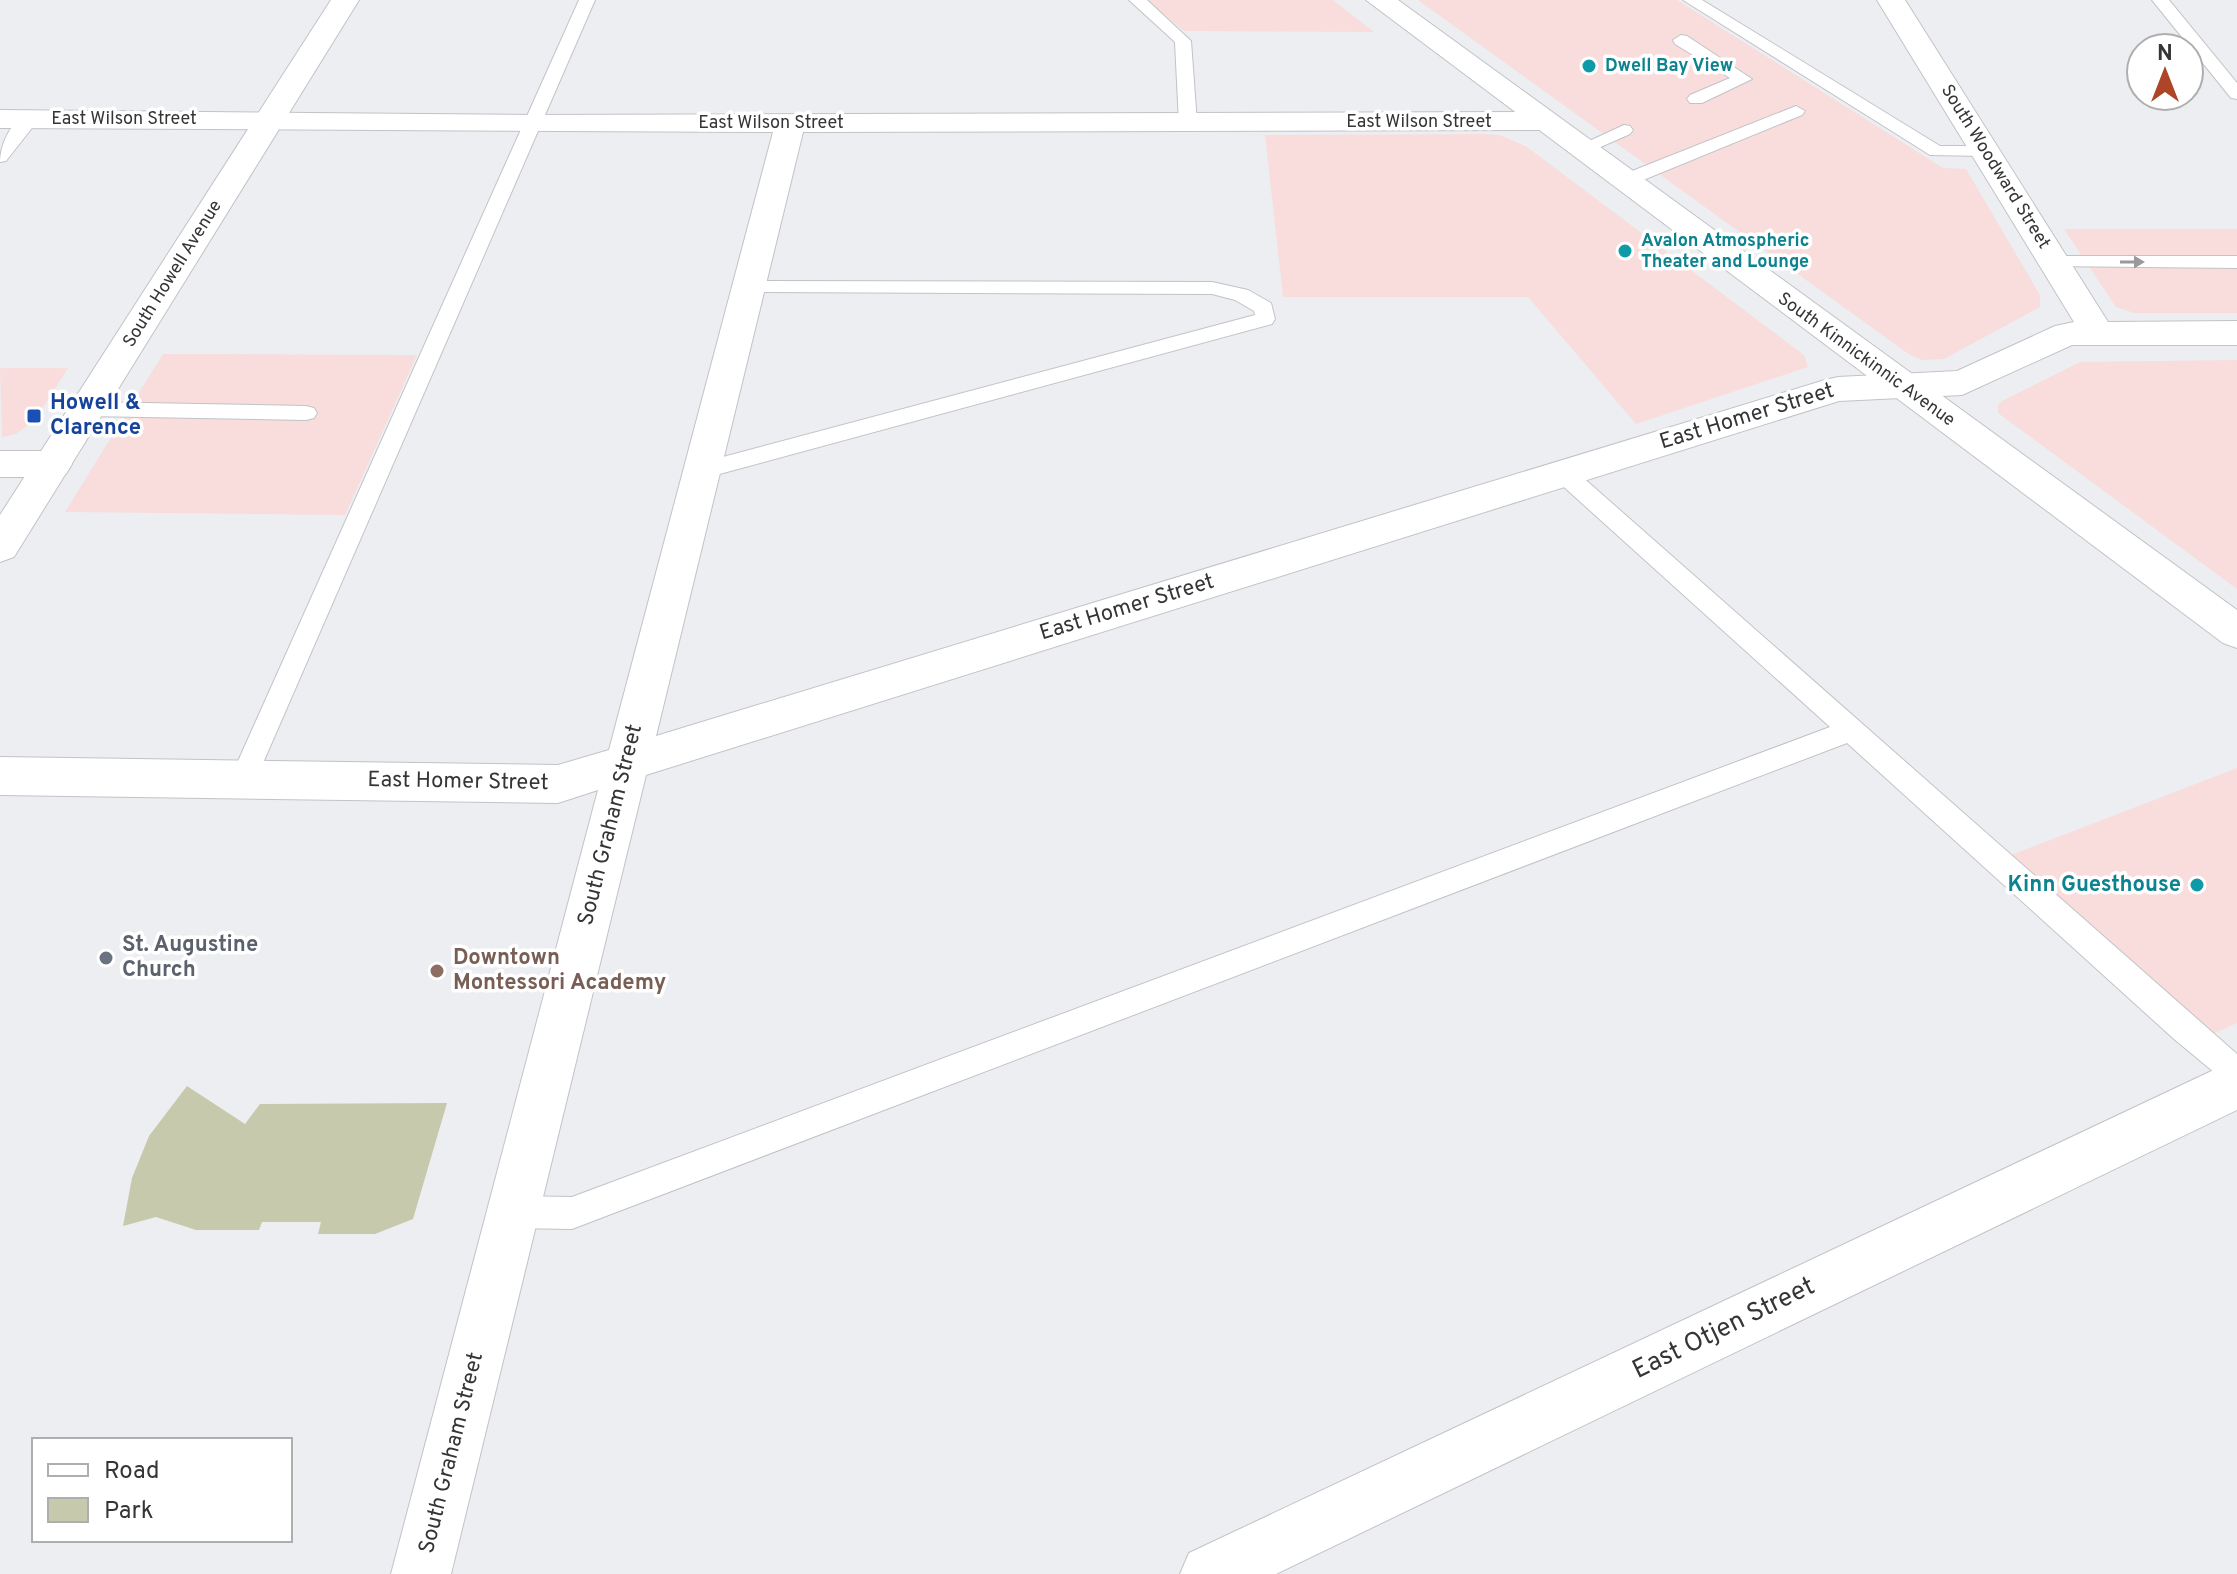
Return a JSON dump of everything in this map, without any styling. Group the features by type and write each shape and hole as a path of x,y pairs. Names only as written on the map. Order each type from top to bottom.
{"street":[{"name":"South Howell Avenue","path":"0,547 345,0"},
{"name":"South Kinnickinnic Avenue","path":"1380,0 2237,632"},
{"name":"South Woodward Street","path":"1891,0 2098,333"},
{"name":"East Wilson Street","path":"0,119 532,124 1543,121"},
{"name":"South Graham Street","path":"421,1574 790,123"},
{"name":"East Homer Street","path":"0,776 558,784 1838,389 1962,383 2067,334 2237,333"},
{"path":"0,464 53,464"},
{"name":"East Otjen Street","path":"1210,1574 2237,1084"}],"lane":[{"path":"243,779 587,0"},
{"path":"1137,0 1183,41 1188,123"},
{"path":"1691,0 1936,151 1985,151"},
{"path":"2160,0 2237,94"},
{"path":"1681,40 1743,79 1696,99"},
{"path":"1624,181 1796,111"},
{"path":"0,157 30,119"},
{"path":"1581,149 1624,130"},
{"path":"2054,262 2237,262"},
{"path":"701,471 1265,319 1264,308 1241,295 1212,288 748,287"},
{"path":"87,409 306,413"},
{"path":"1563,473 2237,1073"},
{"path":"513,1212 572,1213 1852,730"}],"shaded area":[{"path":"1147,0 1333,0 1374,32 1184,31"},
{"path":"1418,0 1677,0 1943,168 1966,169 2040,295 2040,307 1944,359 1922,360 1910,355"},
{"path":"1265,135 1500,135 1527,147 1804,355 1808,367 1636,424 1528,297 1283,297"},
{"path":"2064,229 2237,229 2237,313 2134,313 2116,307"},
{"path":"163,354 417,355 345,515 65,512"},
{"path":"2237,360 2237,589 1998,413 1998,405 2002,401 2080,362"},
{"path":"0,368 68,368 35,420 16,434 2,437"},
{"path":"2237,768 2237,1023 2208,1036 2006,857"}],"green space":[{"path":"187,1086 245,1124 260,1104 447,1103 413,1219 375,1234 318,1234 321,1222 262,1222 259,1230 196,1230 156,1217 123,1226 132,1178 149,1136"}],"place":[{"name":"Dwell Bay View","path":"1589,66"},
{"name":"Avalon Atmospheric Theater and Lounge","path":"1625,251"},
{"name":"Howell & Clarence","path":"34,416"},
{"name":"Kinn Guesthouse","path":"2197,885"},
{"name":"St. Augustine Church","path":"106,958"},
{"name":"Downtown Montessori Academy","path":"437,971"}]}
